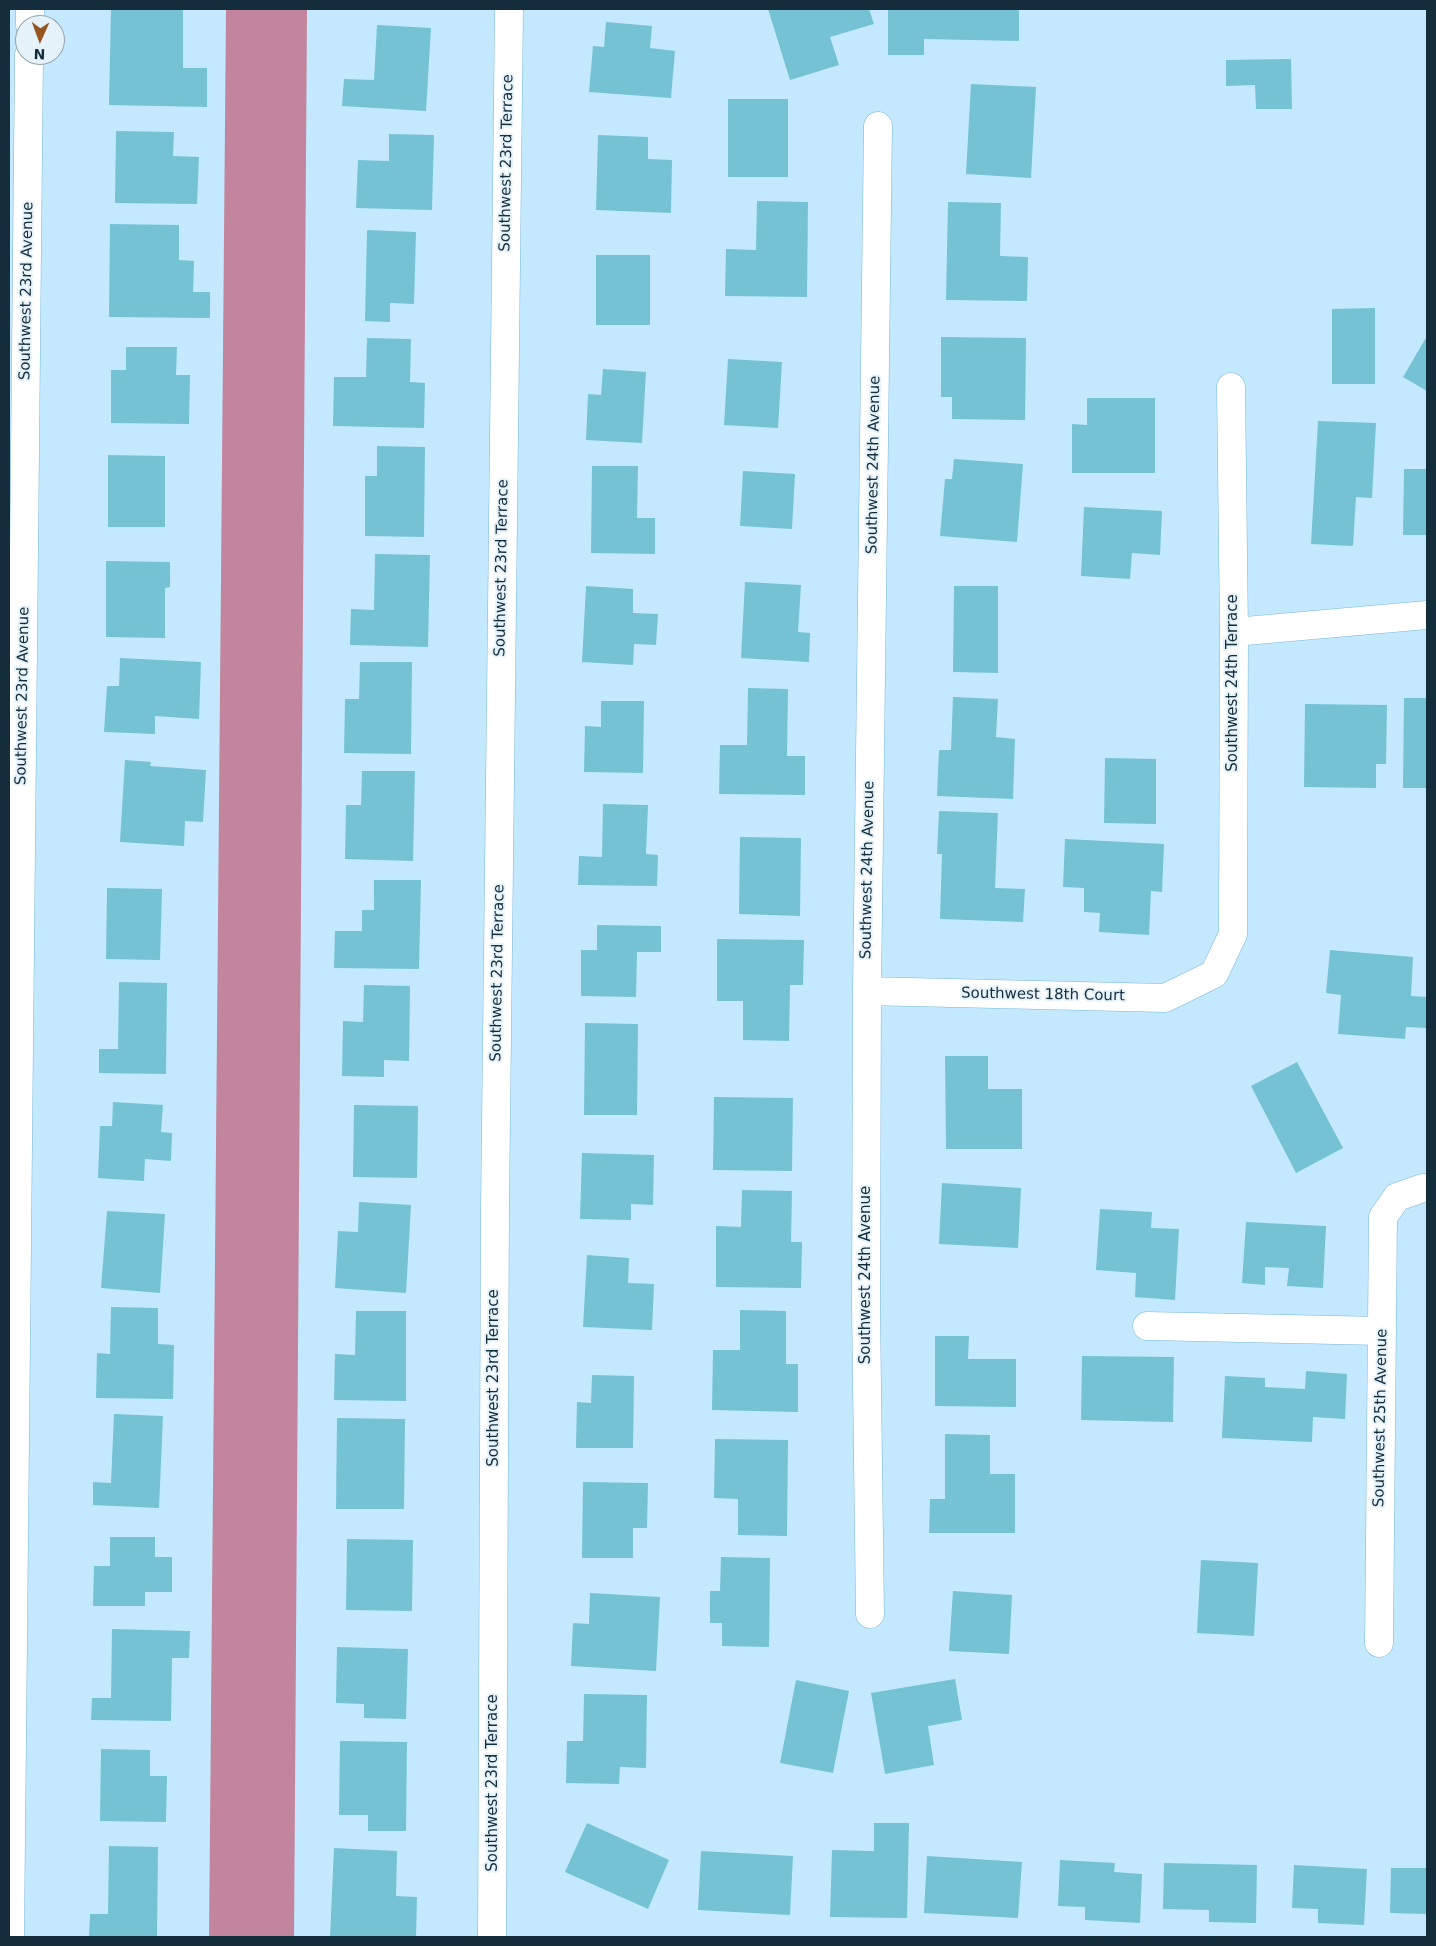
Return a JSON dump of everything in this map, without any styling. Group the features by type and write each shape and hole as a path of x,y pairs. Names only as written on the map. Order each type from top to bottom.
{"street":[{"name":"Southwest 23rd Terrace","path":"492,1937 495,1207 509,9"},
{"name":"Southwest 23rd Avenue","path":"10,1937 29,65"},
{"name":"Southwest 24th Avenue","path":"870,1614 866,1307 867,991 878,126"},
{"name":"Southwest 24th Terrace","path":"1214,974 1233,934 1234,632 1231,388"},
{"path":"1234,632 1427,615"},
{"name":"Southwest 18th Court","path":"867,991 1165,998 1214,974"},
{"name":"Southwest 25th Avenue","path":"1379,1643 1382,1217 1397,1197 1427,1188"},
{"path":"1147,1326 1382,1331"}],"shaded area":[{"path":"226,9 307,9 294,1937 209,1937"}],"building":[{"path":"111,9 183,9 183,68 207,68 207,107 109,105"},
{"path":"768,9 869,9 874,24 830,37 839,65 790,80"},
{"path":"888,9 1019,9 1019,41 924,39 924,55 888,55"},
{"path":"606,22 652,26 650,48 675,51 671,98 589,92 593,46 604,47"},
{"path":"377,25 431,28 426,111 342,106 344,79 374,80"},
{"path":"1291,59 1292,109 1256,109 1255,85 1226,86 1226,60"},
{"path":"971,84 1036,87 1031,178 966,174"},
{"path":"728,99 788,99 788,177 728,177"},
{"path":"116,131 174,132 173,156 199,157 197,204 115,203"},
{"path":"389,134 434,135 432,210 356,208 358,160 389,161"},
{"path":"598,135 648,137 648,159 672,160 671,213 596,210"},
{"path":"757,201 808,202 807,297 725,296 726,249 756,250"},
{"path":"948,202 1001,203 1000,256 1028,257 1027,301 946,300"},
{"path":"110,224 179,225 179,260 194,261 193,292 210,292 210,318 109,317"},
{"path":"367,230 416,232 414,304 390,303 390,322 365,321"},
{"path":"596,255 650,255 650,325 596,325"},
{"path":"1375,308 1375,384 1332,384 1332,309"},
{"path":"1427,336 1427,391 1403,377"},
{"path":"941,337 1026,338 1025,420 952,419 952,397 941,397"},
{"path":"367,338 411,339 410,382 425,383 424,428 333,426 334,377 366,377"},
{"path":"126,347 177,347 176,375 190,375 189,424 111,423 111,370 126,370"},
{"path":"728,359 782,362 778,428 724,425"},
{"path":"603,369 646,372 642,443 586,440 588,394 601,395"},
{"path":"1087,398 1155,398 1155,473 1072,473 1072,424 1087,425"},
{"path":"1318,421 1376,423 1372,498 1356,497 1353,546 1311,544"},
{"path":"377,446 425,447 424,537 365,536 365,476 377,476"},
{"path":"108,455 165,456 165,527 108,527"},
{"path":"954,459 1023,464 1017,542 940,536 945,479 952,479"},
{"path":"592,466 638,466 637,518 655,518 655,554 591,553"},
{"path":"1404,469 1427,469 1427,535 1403,535"},
{"path":"743,471 795,474 792,529 740,526"},
{"path":"1084,507 1162,511 1160,555 1132,553 1130,579 1081,576"},
{"path":"375,554 430,555 428,647 350,645 351,609 374,610"},
{"path":"106,561 170,562 170,587 165,588 165,638 106,637"},
{"path":"745,582 801,585 798,632 810,633 809,662 741,658"},
{"path":"586,586 633,589 633,613 658,614 656,645 634,644 633,665 582,662"},
{"path":"954,586 998,586 998,673 953,672"},
{"path":"120,658 201,662 199,719 155,716 155,734 104,732 107,686 119,686"},
{"path":"360,662 412,662 411,754 344,753 345,699 359,699"},
{"path":"748,688 788,689 787,756 805,756 805,795 719,794 720,745 747,745"},
{"path":"953,697 998,699 996,737 1015,739 1013,799 937,796 939,750 951,750"},
{"path":"1404,698 1427,698 1427,788 1403,788"},
{"path":"601,701 644,701 643,773 584,772 585,726 601,727"},
{"path":"1305,704 1387,705 1386,764 1376,764 1376,788 1304,787"},
{"path":"1105,758 1156,759 1156,824 1104,823"},
{"path":"125,760 151,762 150,766 206,770 203,822 185,821 184,846 120,842"},
{"path":"362,771 415,771 413,861 345,859 346,805 361,805"},
{"path":"603,804 648,805 646,854 658,855 657,886 578,885 579,856 602,857"},
{"path":"939,811 998,813 995,888 1025,889 1023,922 940,919 942,854 937,854"},
{"path":"740,837 801,838 800,916 739,914"},
{"path":"1065,839 1164,844 1162,892 1151,891 1149,935 1099,932 1100,913 1084,912 1084,888 1063,887"},
{"path":"374,880 421,880 419,969 334,968 335,931 362,931 362,910 374,910"},
{"path":"107,888 162,889 160,960 106,959"},
{"path":"597,925 661,926 661,952 637,952 636,997 581,996 581,950 597,950"},
{"path":"717,939 804,940 803,985 790,985 789,1041 743,1040 743,1001 717,1001"},
{"path":"1330,950 1413,957 1411,996 1427,997 1427,1028 1406,1027 1405,1039 1338,1034 1341,995 1326,993"},
{"path":"119,982 167,983 166,1074 99,1073 99,1049 118,1049"},
{"path":"364,985 410,986 409,1061 384,1060 384,1077 342,1076 343,1021 363,1022"},
{"path":"585,1023 638,1024 637,1115 584,1115"},
{"path":"945,1056 988,1056 988,1089 1022,1089 1022,1149 946,1149"},
{"path":"1297,1062 1343,1148 1296,1173 1251,1086"},
{"path":"714,1097 793,1098 792,1171 713,1170"},
{"path":"113,1102 163,1105 161,1132 172,1133 171,1161 145,1159 144,1181 98,1178 100,1126 112,1126"},
{"path":"354,1105 418,1106 417,1178 353,1177"},
{"path":"582,1153 654,1155 653,1205 631,1204 631,1220 580,1219"},
{"path":"942,1183 1021,1188 1018,1248 939,1244"},
{"path":"742,1190 792,1191 791,1242 802,1242 801,1288 716,1287 716,1226 741,1227"},
{"path":"359,1202 411,1205 406,1293 335,1288 338,1231 358,1232"},
{"path":"1100,1209 1152,1212 1151,1228 1179,1229 1175,1300 1135,1297 1136,1273 1096,1270"},
{"path":"107,1211 165,1214 160,1293 101,1288"},
{"path":"1246,1222 1326,1226 1323,1288 1287,1286 1289,1268 1265,1267 1265,1285 1242,1283"},
{"path":"587,1255 629,1258 628,1283 654,1284 652,1330 583,1327"},
{"path":"111,1307 158,1308 158,1344 174,1345 173,1399 96,1398 97,1353 110,1354"},
{"path":"740,1310 786,1311 786,1364 798,1364 798,1412 712,1410 713,1350 740,1350"},
{"path":"356,1311 406,1311 406,1401 334,1400 335,1354 355,1355"},
{"path":"935,1336 969,1336 968,1359 1016,1359 1016,1407 935,1406"},
{"path":"1082,1356 1174,1357 1173,1422 1081,1420"},
{"path":"1306,1371 1347,1374 1345,1419 1313,1417 1312,1442 1222,1438 1225,1376 1265,1378 1265,1387 1305,1389"},
{"path":"592,1375 634,1376 633,1448 576,1448 577,1402 591,1403"},
{"path":"114,1414 163,1416 159,1508 93,1505 93,1482 111,1483"},
{"path":"337,1418 405,1419 404,1509 336,1509"},
{"path":"945,1434 990,1435 990,1474 1015,1474 1015,1533 929,1533 930,1499 945,1499"},
{"path":"715,1439 788,1440 787,1536 738,1535 738,1499 714,1498"},
{"path":"583,1482 648,1483 647,1528 633,1528 633,1558 582,1558"},
{"path":"110,1537 155,1537 155,1557 172,1557 172,1592 145,1592 145,1606 93,1606 94,1566 110,1566"},
{"path":"347,1539 413,1540 412,1611 346,1610"},
{"path":"721,1557 770,1558 769,1647 722,1646 722,1623 710,1623 710,1591 720,1591"},
{"path":"1201,1560 1258,1563 1254,1636 1197,1633"},
{"path":"953,1591 1012,1595 1009,1654 949,1651"},
{"path":"590,1593 660,1597 656,1671 571,1666 573,1623 589,1624"},
{"path":"112,1629 190,1631 189,1658 172,1658 171,1721 91,1720 92,1698 111,1698"},
{"path":"337,1647 408,1649 406,1719 364,1718 364,1704 336,1703"},
{"path":"955,1679 962,1720 928,1726 934,1765 885,1774 871,1693"},
{"path":"796,1680 849,1691 833,1773 780,1763"},
{"path":"584,1694 647,1695 646,1768 620,1767 619,1784 566,1783 567,1741 583,1741"},
{"path":"340,1741 407,1742 406,1831 368,1831 368,1815 339,1815"},
{"path":"101,1749 150,1750 150,1776 167,1776 166,1822 100,1821"},
{"path":"587,1823 669,1860 648,1909 565,1872"},
{"path":"874,1823 909,1823 907,1918 830,1917 832,1850 874,1851"},
{"path":"109,1846 158,1847 157,1937 89,1937 90,1914 108,1914"},
{"path":"334,1848 397,1851 396,1896 417,1897 416,1937 330,1937"},
{"path":"701,1851 793,1856 790,1915 698,1910"},
{"path":"927,1856 1022,1862 1018,1918 924,1913"},
{"path":"1060,1860 1115,1863 1114,1872 1142,1874 1140,1923 1085,1920 1085,1907 1058,1906"},
{"path":"1164,1863 1257,1865 1256,1923 1209,1922 1209,1910 1163,1909"},
{"path":"1294,1865 1367,1869 1364,1925 1318,1923 1318,1909 1292,1908"},
{"path":"1391,1868 1427,1868 1427,1914 1390,1913"}]}
